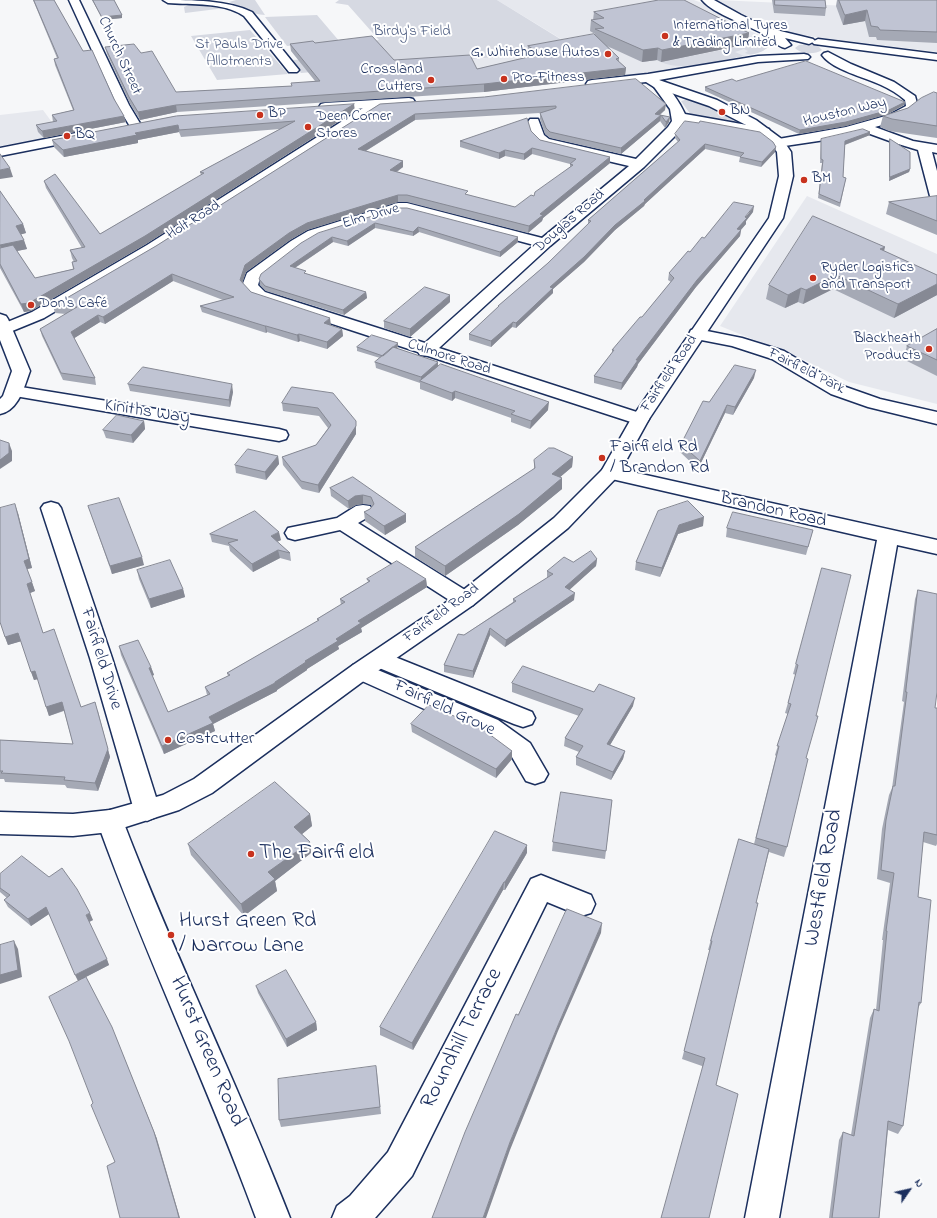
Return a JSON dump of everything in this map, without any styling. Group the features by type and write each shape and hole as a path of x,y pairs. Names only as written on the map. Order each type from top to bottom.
{"street":[{"name":"Church Street","path":"74,0 123,105 139,124 121,128"},
{"path":"168,0 221,4 239,8 248,14 293,70"},
{"path":"707,0 781,40 786,51 806,57"},
{"path":"762,29 814,42"},
{"path":"758,59 781,50 792,42 814,42 937,57"},
{"name":"Houston Way","path":"814,42 830,47 832,50 829,54 850,68"},
{"path":"583,85 653,81 758,59 806,57 863,48"},
{"name":"Houston Way","path":"679,117 738,128 771,137 814,139 836,135 902,115 912,107 911,99 900,90 883,81 850,68 806,57"},
{"path":"653,81 673,104 679,117"},
{"path":"653,81 714,103 752,123 771,137"},
{"path":"313,108 424,101"},
{"name":"Holt Road","path":"2,326 38,315 152,248 378,104"},
{"name":"Douglas Road","path":"426,351 545,244 639,164 673,130 678,123 679,117"},
{"path":"534,122 538,137 545,142 639,164"},
{"path":"862,127 906,143 930,148 937,196"},
{"path":"0,152 93,133"},
{"name":"Fairfield Road","path":"0,823 73,825 110,821 170,803 203,786 370,665 465,600 561,523 610,473 640,419 776,218 786,176 784,152 771,137"},
{"name":"Elm Drive","path":"259,295 250,286 253,276 296,244 313,234 398,207 407,208 545,244"},
{"name":"Culmore Road","path":"259,295 426,351 640,419"},
{"path":"0,409 11,398 15,391 21,371 2,326"},
{"name":"Fairfield Park","path":"697,334 736,342 778,354 837,390 874,403 937,418"},
{"name":"Kiniths Way","path":"15,391 279,435"},
{"name":"Brandon Road","path":"610,473 937,547"},
{"name":"Fairfield Drive","path":"51,508 101,658 147,810"},
{"path":"295,533 343,523 364,511"},
{"path":"343,523 465,600"},
{"name":"Westfield Road","path":"762,1218 888,537"},
{"name":"Fairfield Road","path":"370,665 523,718"},
{"name":"Fairfield Grove","path":"370,665 489,727 521,750 535,774"},
{"name":"Hurst Green Road","path":"110,821 134,887 242,1138 273,1218"},
{"name":"Roundhill Terrace","path":"349,1218 362,1208 400,1164 541,887 581,904"}],"shaded area":[{"path":"497,0 694,0 705,4 729,21 774,42 763,51 750,55 623,77 484,91 361,100 342,71 497,57 566,42"},
{"path":"717,0 849,6 937,7 937,52 786,32 774,28 772,26 773,24 761,18 752,19 740,14"},
{"path":"43,110 62,136 0,147 0,115"},
{"path":"807,196 937,254 937,404 849,382 804,360 720,326"}],"green space":[{"path":"236,0 255,0 265,15 255,14 229,2"},
{"name":"Birdy's Field","path":"339,0 497,0 562,40 598,37 615,47 540,62 521,52 497,57 301,73 290,60 323,59 355,43 379,40 348,5 335,3"},
{"path":"191,4 225,8 185,13 184,7"},
{"path":"317,15 340,42 287,46 265,17"},
{"name":"St Pauls Drive Allotments","path":"250,30 288,74 217,80 191,36"},
{"path":"765,37 774,42 773,44 763,51 752,54 745,53 748,51 744,49 735,52 744,56 690,66 669,65 661,62 747,45 742,41"},
{"path":"809,44 818,46 822,50 815,53 808,53 801,52 795,48 799,45"},
{"path":"692,98 744,126 694,117 681,101"}],"building":[{"path":"34,0 54,0 83,51 92,50 114,99 124,116 42,131 36,125 57,121 52,115 74,110 54,59 58,58"},
{"path":"93,0 114,0 122,15 102,17"},
{"name":"International Tyres & Trading Limited","path":"659,0 684,0 749,33 662,50 658,48 643,50 595,29 604,28 591,20 604,18 594,12"},
{"path":"775,0 825,0 826,8 775,5"},
{"path":"839,0 937,0 937,32 880,30 878,27 871,26 867,10 845,15"},
{"path":"594,34 619,58 616,59 626,68 484,84 176,105 138,112 129,97 105,47 134,44 141,53 152,51 176,92 292,86 291,83 320,81 290,44 313,41 315,43 372,36 394,60 470,55 477,69 541,54 528,46"},
{"path":"806,61 905,102 889,110 846,122 800,130 705,87 732,79 736,81"},
{"path":"636,79 666,104 655,114 661,115 621,148 550,132 546,128 540,113 556,108 556,106 415,114 358,149 403,161 390,170 468,191 465,194 515,207 531,195 534,196 535,192 573,165 570,164 576,159 532,148 524,154 505,150 499,153 460,141 527,118 531,131 540,140 610,157 540,214 543,215 529,226 407,195 398,195 307,223 289,233 245,265 240,280 251,292 330,318 324,323 342,329 327,342 265,326 200,306 234,297 172,274 103,317 98,315 71,332 95,378 61,373 40,329 77,307 53,306 156,246 380,104 484,97"},
{"path":"934,92 937,93 937,126 892,119 883,116 908,108 921,98"},
{"path":"354,104 145,236 29,303 21,304 0,264 0,248 13,245 35,278 74,269 72,262 77,261 70,250 85,247 44,181 55,174 100,234 204,173 200,172 295,121 179,130 178,125 135,133 137,135 63,150 52,140 176,116"},
{"path":"661,115 670,117 666,122"},
{"path":"685,121 699,123 700,121 760,132 773,142 776,147 762,162 740,157 744,153 705,144 644,200 645,201 615,225 584,257 550,287 553,288 516,323 513,322 491,341 469,334 498,306 548,263 591,221 588,220 680,140 675,134"},
{"path":"863,129 870,132 845,141 843,177 846,178 840,203 819,194 823,160 821,159 821,139"},
{"path":"890,139 910,152 910,169 890,177"},
{"path":"0,154 10,168 0,170"},
{"path":"0,191 23,224 16,226 24,240 0,245"},
{"path":"937,196 937,221 889,202"},
{"path":"734,202 754,206 745,217 747,218 737,229 741,230 697,280 636,360 638,360 622,383 594,376 614,350 612,350 674,278 669,273 688,251 690,252 702,237 704,238"},
{"path":"399,208 407,208 518,237 500,252 418,227 413,232 375,223 347,241 332,237 290,266 306,271 304,273 366,292 343,310 265,286 259,279 261,274 301,243 318,233"},
{"path":"813,216 885,247 880,249 937,275 937,284 898,304 836,275 806,290 801,288 788,295 769,285"},
{"path":"425,287 450,295 410,329 384,321"},
{"path":"937,329 937,360 907,346"},
{"path":"372,335 398,343 383,356 357,347"},
{"path":"393,347 438,362 421,377 375,362"},
{"path":"441,364 549,402 531,421 511,414 515,411 455,391 452,393 420,381"},
{"path":"735,365 756,370 735,407 727,405 700,461 681,444 703,401 709,402"},
{"path":"143,367 232,384 229,400 128,384"},
{"path":"292,387 333,393 356,421 356,426 318,485 301,481 282,457 316,445 331,425 318,408 282,403"},
{"path":"117,415 144,421 131,435 103,430"},
{"path":"0,440 9,443 9,453 0,460"},
{"path":"549,448 554,448 573,457 552,474 562,478 519,514 445,566 415,547 535,468 534,460"},
{"path":"248,449 278,456 265,472 235,465"},
{"path":"353,477 406,514 384,526 364,512 370,509 374,504 371,497 363,495 355,496 348,501 330,488"},
{"path":"119,498 142,557 110,566 88,506"},
{"path":"688,501 704,517 679,525 662,568 636,562 658,511"},
{"path":"15,504 29,559 24,561 32,582 27,584 43,633 54,629 81,707 95,702 108,749 95,783 64,780 65,777 1,773 3,771 0,771 0,740 73,744 62,702 46,707 35,671 31,672 18,633 5,637 0,622 0,508"},
{"path":"255,511 279,532 271,536 290,553 278,550 252,564 228,543 238,540 210,534"},
{"path":"733,512 813,530 808,547 727,528"},
{"path":"591,551 597,559 565,587 575,593 506,640 490,628 473,671 444,665 458,634 464,635 516,601 513,599 553,574 547,571 564,557 573,562"},
{"path":"170,560 183,589 149,599 137,570"},
{"path":"397,561 426,579 358,621 361,623 336,639 338,641 305,661 306,662 275,683 209,717 213,723 162,746 119,646 138,640 151,667 149,668 168,712 210,694 205,687 230,675 227,673 319,620 317,619 345,602 340,599 370,581 367,579"},
{"path":"822,568 851,575 816,716 818,716 806,758 808,759 787,847 756,838 779,746 777,746 791,704 788,703 798,665 796,664"},
{"path":"918,590 937,594 937,692 935,708 937,708 937,835 924,832 918,897 931,900 921,1003 919,1002 903,1126 888,1121 879,1218 832,1218 843,1132 854,1136 874,1009 879,1011 886,931 894,873 881,870 886,820 893,786 895,786"},
{"path":"523,666 594,692 599,684 635,698 607,744 625,751 613,772 576,757 583,746 565,738 583,709 512,683"},
{"path":"429,705 481,728 512,751 496,769 411,724"},
{"name":"The Fairfield","path":"275,782 310,814 294,827 310,842 268,872 275,879 241,904 188,844"},
{"path":"561,792 612,800 606,851 553,842"},
{"path":"495,831 527,845 504,882 412,1043 380,1027"},
{"path":"739,839 769,849 716,1085 738,1094 709,1218 661,1218 705,1058 684,1051 711,941"},
{"path":"22,856 49,877 62,868 77,889 90,913 86,915 107,959 75,975 46,907 28,919 4,900 10,895 0,888 0,874"},
{"path":"567,909 602,923 510,1142 483,1218 432,1218 465,1132 516,1014 518,1015"},
{"path":"14,941 18,970 0,975 0,945"},
{"path":"286,970 316,1022 286,1039 256,986"},
{"path":"86,977 112,1027 154,1132 179,1218 120,1218 107,1166 115,1162 91,1105 93,1103 69,1041 49,997"},
{"path":"376,1066 380,1107 279,1120 278,1079"}],"place":[{"name":"International Tyres & Trading Limited","path":"665,36"},
{"name":"G. Whitehouse Autos","path":"608,54"},
{"name":"Pro-Fitness","path":"504,79"},
{"name":"Crossland Cutters","path":"431,80"},
{"name":"BN","path":"722,112"},
{"name":"BP","path":"260,115"},
{"name":"Deen Corner Stores","path":"308,127"},
{"name":"BQ","path":"67,136"},
{"name":"BM","path":"804,180"},
{"name":"Ryder Logistics and Transport","path":"813,278"},
{"name":"Don's Café","path":"31,305"},
{"name":"Blackheath Products","path":"929,349"},
{"name":"Fairfield Rd / Brandon Rd","path":"602,458"},
{"name":"Costcutter","path":"168,740"},
{"name":"The Fairfield","path":"251,854"},
{"name":"Hurst Green Rd / Narrow Lane","path":"171,935"}]}
